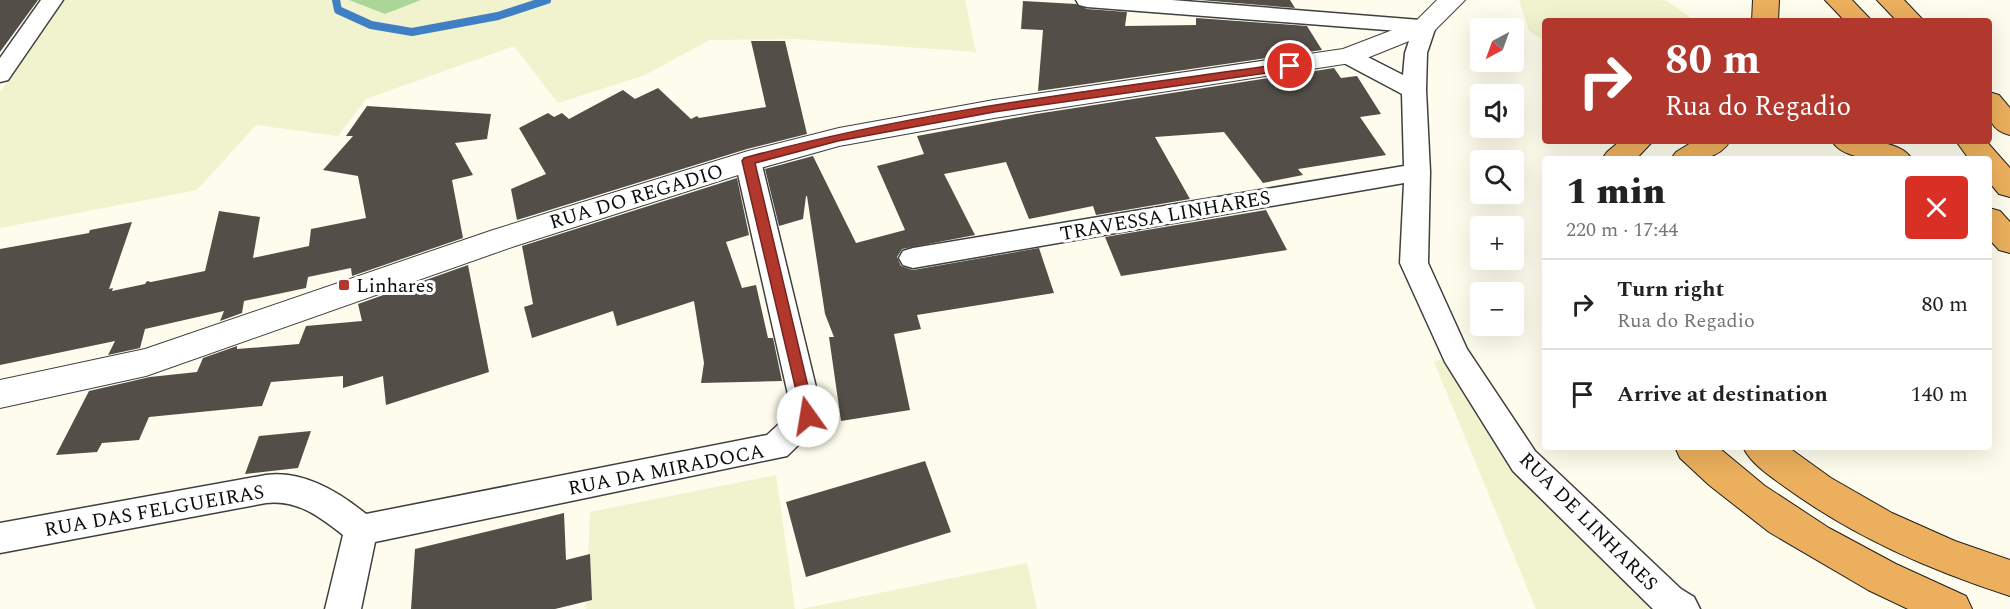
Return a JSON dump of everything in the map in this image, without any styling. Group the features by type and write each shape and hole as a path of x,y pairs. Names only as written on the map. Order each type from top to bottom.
{"highway":[{"path":"1765,18 1766,0"},
{"path":"1838,0 1856,18"},
{"path":"1890,0 1908,18"},
{"path":"1992,104 2010,126"},
{"path":"1621,156 1635,144"},
{"path":"1691,156 1711,144"},
{"path":"1854,144 1888,156"},
{"path":"1972,144 1982,156"},
{"path":"1992,166 2010,187"},
{"path":"1992,222 2010,242"},
{"path":"1696,450 1752,498 1829,550 1906,589 1952,609"},
{"path":"1765,450 1798,477 1880,527 1972,567 2010,578"}],"street":[{"path":"0,75 52,0"},
{"path":"1087,0 1425,26"},
{"name":"RUA DO REGADIO","path":"0,394 146,362 504,238 748,161 838,137 983,111 1348,56 1425,26 1452,0"},
{"name":"RUA DE LINHARES","path":"1425,26 1416,53 1414,90 1417,172 1414,263 1455,354 1524,461 1670,601 1682,609"},
{"path":"1348,56 1414,90"},
{"name":"RUA DA MIRADOCA","path":"361,530 776,447 808,416 748,161"},
{"name":"TRAVESSA LINHARES","path":"913,258 1417,172"},
{"name":"RUA DAS FELGUEIRAS","path":"0,538 276,488 292,491 332,506 361,530"},
{"path":"339,607 361,530"}],"green space":[{"path":"62,0 349,0 385,14 421,0 965,0 976,52 795,39 710,40 645,75 558,103 514,46 366,99 338,136 256,125 197,190 0,228 0,92"},
{"path":"349,0 421,0 385,14"},
{"path":"1519,0 1658,0 1667,1 1691,18 1542,18 1542,39 1529,31"},
{"path":"1455,354 1524,461 1682,609 1536,609 1434,362"},
{"path":"776,475 795,609 586,609 590,512"},
{"path":"1027,563 1037,609 801,609"}],"building":[{"path":"0,0 38,0 0,52"},
{"path":"1200,0 1290,0 1295,8"},
{"path":"1023,1 1076,4 1087,9 1127,12 1125,26 1196,25 1196,18 1307,26 1322,50 1038,91 1043,30 1021,29"},
{"path":"751,41 785,41 807,134 747,149 517,220 511,189 546,174 519,128 548,113 554,117 562,113 569,119 623,90 635,99 658,88 691,119 697,116 699,118 766,107"},
{"path":"1334,68 1341,78 1357,76 1381,114 1360,117 1386,155 1298,169 1303,175 1263,183 1224,132 1155,137 1190,199 1096,215 1093,206 1029,219 1006,162 944,174 975,235 902,249 897,257 901,266 913,270 1039,248 1054,293 917,315 921,329 894,334 910,410 841,421 829,337 834,337 825,314 807,196 803,219 779,226 765,169 813,156 856,243 905,230 877,166 924,154 917,136 1036,114"},
{"path":"367,106 491,114 487,139 455,143 473,175 452,180 463,238 352,276 351,268 308,277 306,288 244,301 242,313 220,321 224,311 145,329 140,348 108,355 115,341 0,365 0,249 89,233 90,230 132,222 109,289 113,288 112,291 145,284 147,281 205,271 219,211 260,217 253,258 309,246 311,229 366,218 358,176 323,170 353,136 346,136"},
{"path":"737,178 749,235 726,242 742,288 756,285 768,338 773,338 782,381 701,383 704,363 694,301 617,326 613,311 532,338 524,307 533,304 522,246"},
{"path":"1266,210 1287,250 1121,276 1105,237"},
{"path":"468,265 489,372 386,405 383,376 343,388 343,376 271,382 262,406 149,417 139,440 102,443 97,452 56,455 89,391 150,377 197,372 203,358 237,346 237,349 299,344 306,326 362,321 358,304"},
{"path":"311,431 298,468 245,474 259,436"},
{"path":"925,461 951,532 806,577 786,502"},
{"path":"564,513 566,560 590,554 592,600 555,609 411,609 415,549"}],"waterway":[{"path":"336,0 338,10 371,25 412,32 498,16 547,0"}],"place":[{"name":"Linhares","path":"344,285"}],"route":[{"path":"808,416 748,161 838,137 994,109 1290,66"}]}
